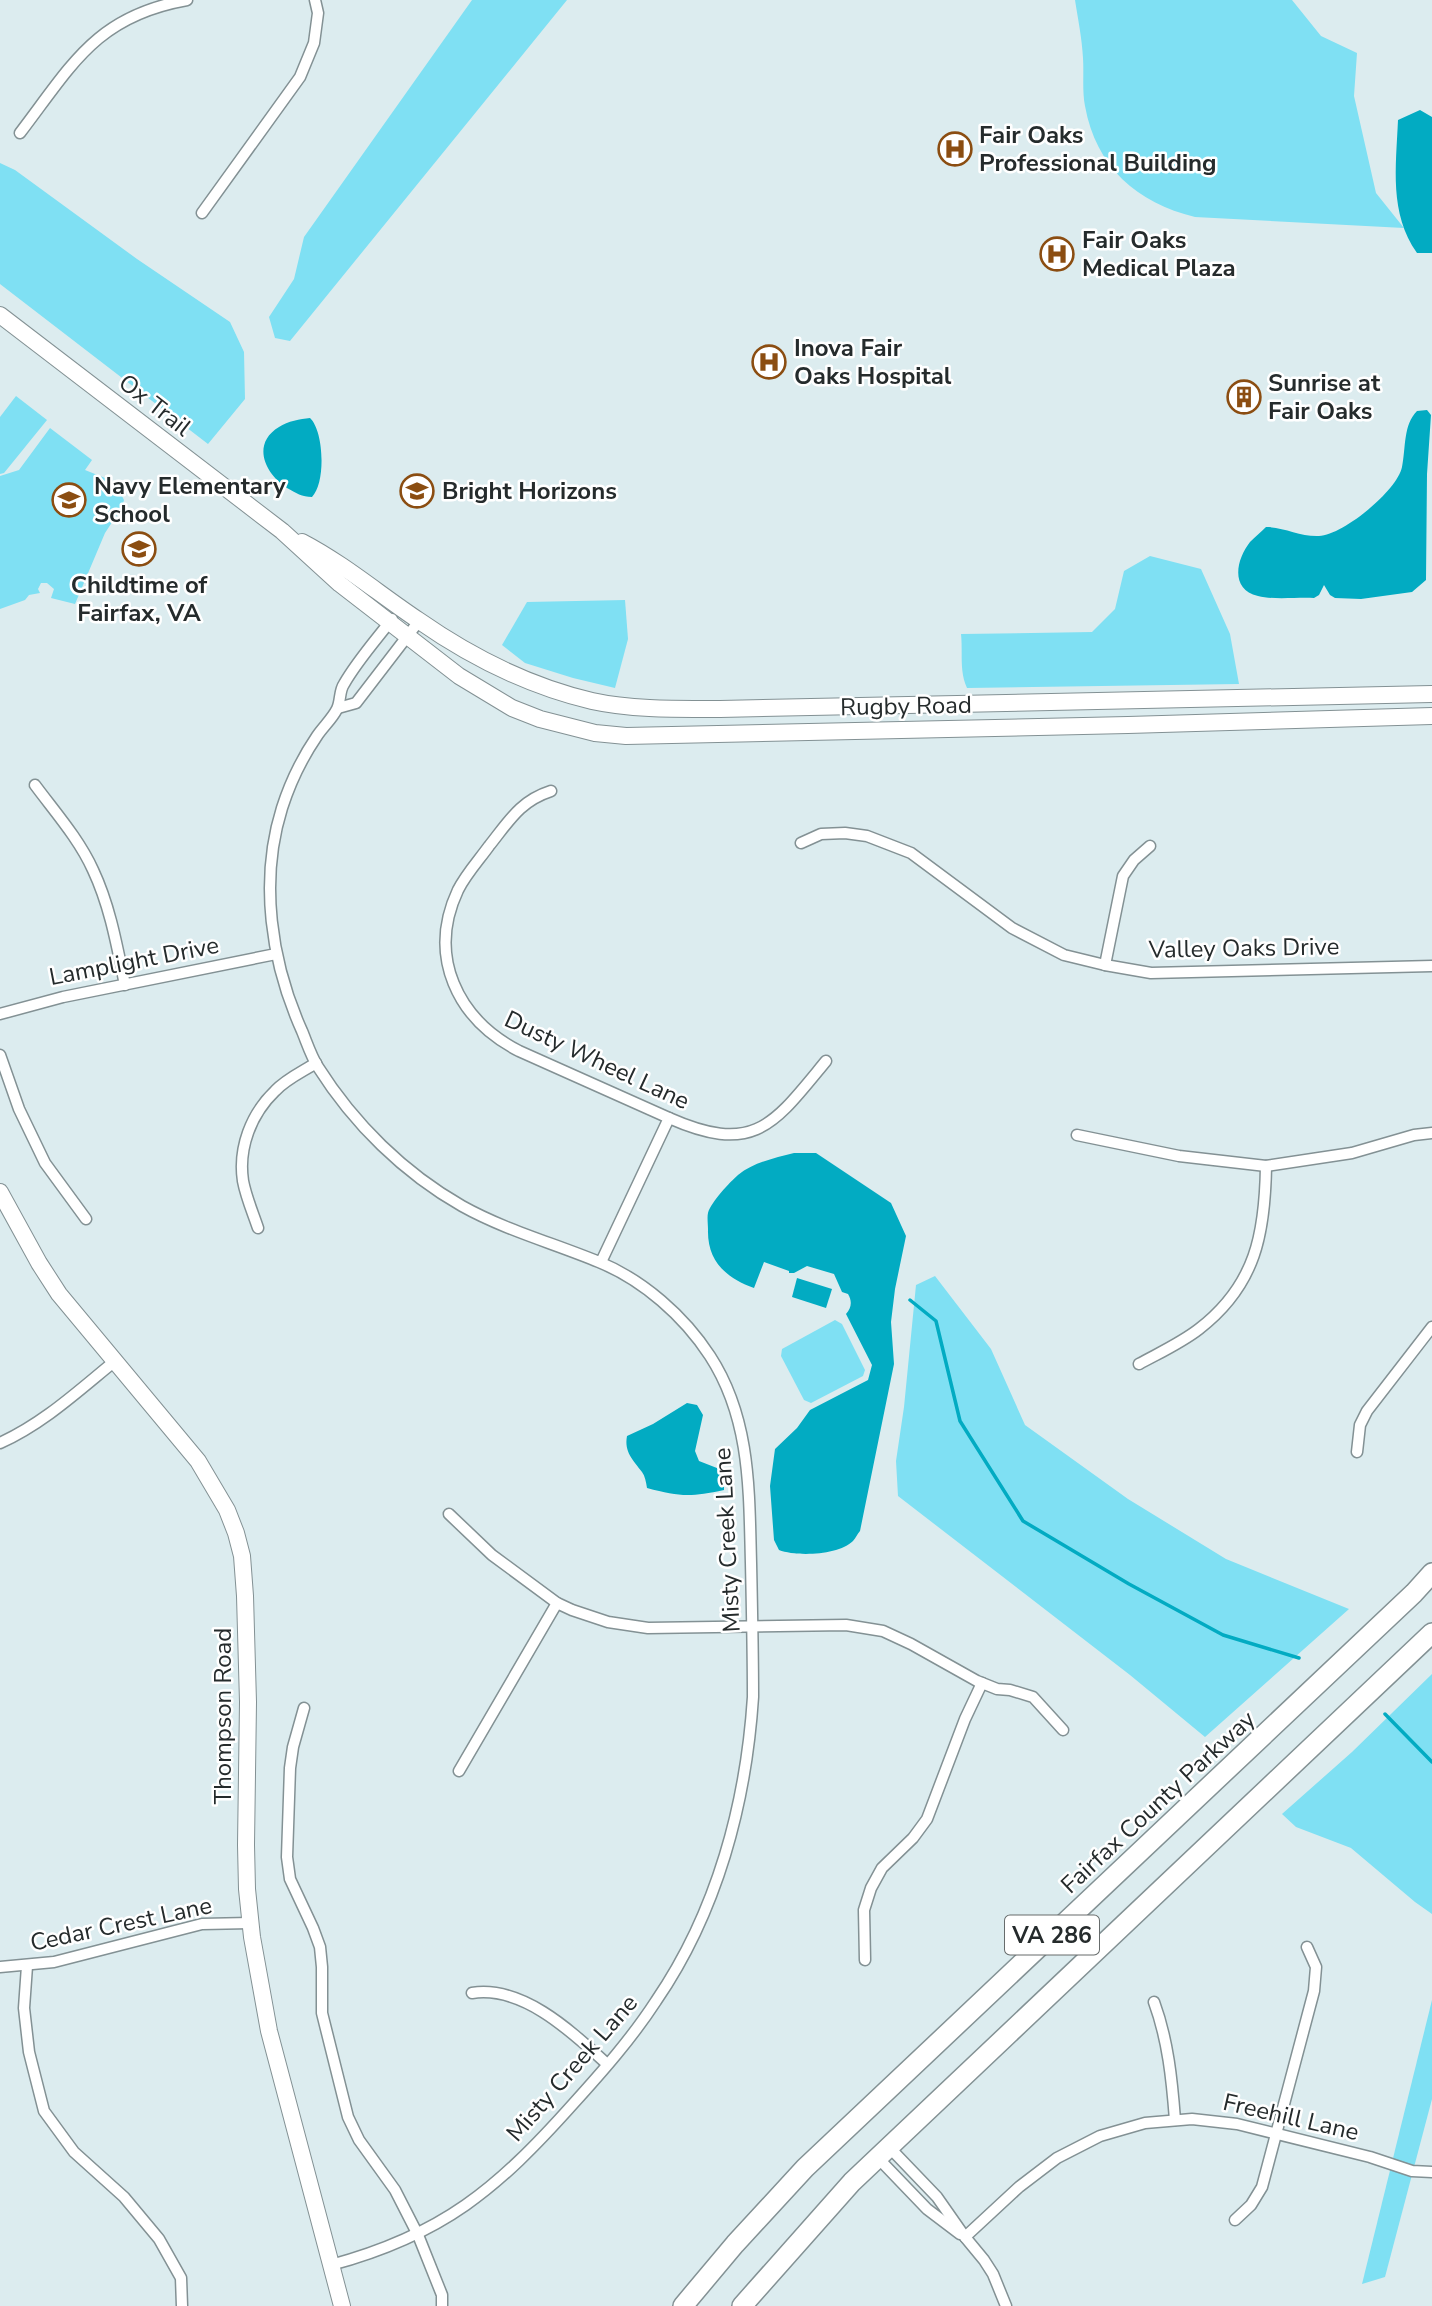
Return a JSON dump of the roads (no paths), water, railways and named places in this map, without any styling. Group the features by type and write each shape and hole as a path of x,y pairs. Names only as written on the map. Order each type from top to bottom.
{"highway":[{"name":"Fairfax County Parkway","path":"683,2306 735,2244 805,2168 1295,1707 1414,1594 1432,1573"},
{"name":"VA 286","path":"742,2306 801,2237 884,2152 1432,1633"}],"main road":[{"name":"Ox Trail","path":"0,315 282,531 340,584 407,636"},
{"name":"Ox Trail","path":"282,531 336,561 419,621"},
{"name":"Rugby Road","path":"419,621 489,665 535,684 594,701 656,709 1432,694"},
{"name":"Rugby Road","path":"407,636 459,676 512,708 568,727 626,736 1432,716"},
{"name":"Thompson Road","path":"0,1192 52,1284 198,1461 227,1510 236,1533 242,1556 245,1596 248,1702 246,1845 250,1923 269,2031 342,2306"}],"street":[{"path":"20,133 85,49 103,33 127,18 160,5 187,0"},
{"path":"202,213 299,78 314,43 318,13 315,0"},
{"name":"Misty Creek Lane","path":"331,2264 367,2255 418,2235 477,2199 508,2173 544,2136 656,2003 704,1912 722,1865 741,1794 751,1730 752,1626 747,1453 734,1406 712,1359 687,1326 653,1295 601,1262 494,1222 433,1188 381,1145 347,1107 316,1063 299,1023 276,954 271,872 282,810 303,760 338,708 342,687 401,609"},
{"name":"Misty Creek Lane","path":"338,708 356,703 419,621"},
{"path":"35,785 93,869 113,924 125,985"},
{"name":"Dusty Wheel Lane","path":"551,791 538,795 518,810 459,890 447,926 448,966 454,986 477,1021 501,1042 669,1118 711,1134 756,1130 782,1114 826,1061"},
{"name":"Valley Oaks Drive","path":"801,843 821,834 845,833 867,836 889,844 911,853 1012,928 1064,955 1105,965 1152,973 1432,966"},
{"path":"1105,965 1123,876 1134,860 1150,846"},
{"name":"Lamplight Drive","path":"0,1013 40,1002 276,954"},
{"path":"0,1055 30,1133 45,1163 86,1219"},
{"path":"258,1228 243,1173 248,1130 262,1104 275,1090 316,1063"},
{"path":"601,1262 669,1118"},
{"path":"1077,1135 1179,1156 1266,1166 1352,1153 1414,1135 1432,1133"},
{"path":"1139,1364 1199,1329 1227,1302 1242,1281 1262,1232 1266,1166"},
{"path":"1357,1452 1360,1425 1367,1411 1432,1326"},
{"path":"0,1443 52,1413 115,1361"},
{"path":"449,1514 492,1555 557,1603 608,1622 662,1629 846,1625 883,1631 982,1683 1033,1697 1063,1730"},
{"path":"459,1772 557,1603"},
{"path":"864,1960 864,1910 871,1888 882,1868 913,1838 927,1819 965,1719 982,1683"},
{"path":"304,1707 290,1768 290,1880 320,1947 321,2013 348,2117 359,2140 395,2190 418,2235 442,2295 442,2306"},
{"name":"Cedar Crest Lane","path":"0,1967 54,1962 201,1924 250,1923"},
{"path":"1235,2220 1251,2206 1262,2187 1277,2133 1317,1979 1316,1967 1307,1947"},
{"path":"27,1966 24,2008 29,2052 44,2110 74,2152 124,2197 159,2239 181,2278 182,2306"},
{"path":"472,1993 494,1992 512,1996 556,2020 607,2064"},
{"path":"1154,2002 1163,2027 1175,2120"},
{"name":"Freehill Lane","path":"965,2237 1043,2167 1071,2149 1130,2127 1175,2120 1208,2120 1237,2124 1370,2157 1412,2171 1432,2172"},
{"path":"884,2152 927,2209 965,2237"},
{"path":"884,2152 937,2197 993,2274 1006,2306"}],"waterway":[{"path":"910,1300 936,1321 960,1421 1023,1521 1129,1584 1223,1635 1299,1658"},
{"path":"1385,1714 1432,1762"}],"place":[{"name":"Fair Oaks Professional Building","path":"955,149"},
{"name":"Fair Oaks Medical Plaza","path":"1057,254"},
{"name":"Inova Fair Oaks Hospital","path":"769,362"},
{"name":"Sunrise at Fair Oaks","path":"1244,397"},
{"name":"Bright Horizons","path":"417,491"},
{"name":"Navy Elementary School","path":"69,500"},
{"name":"Childtime of Fairfax, VA","path":"139,549"}]}
